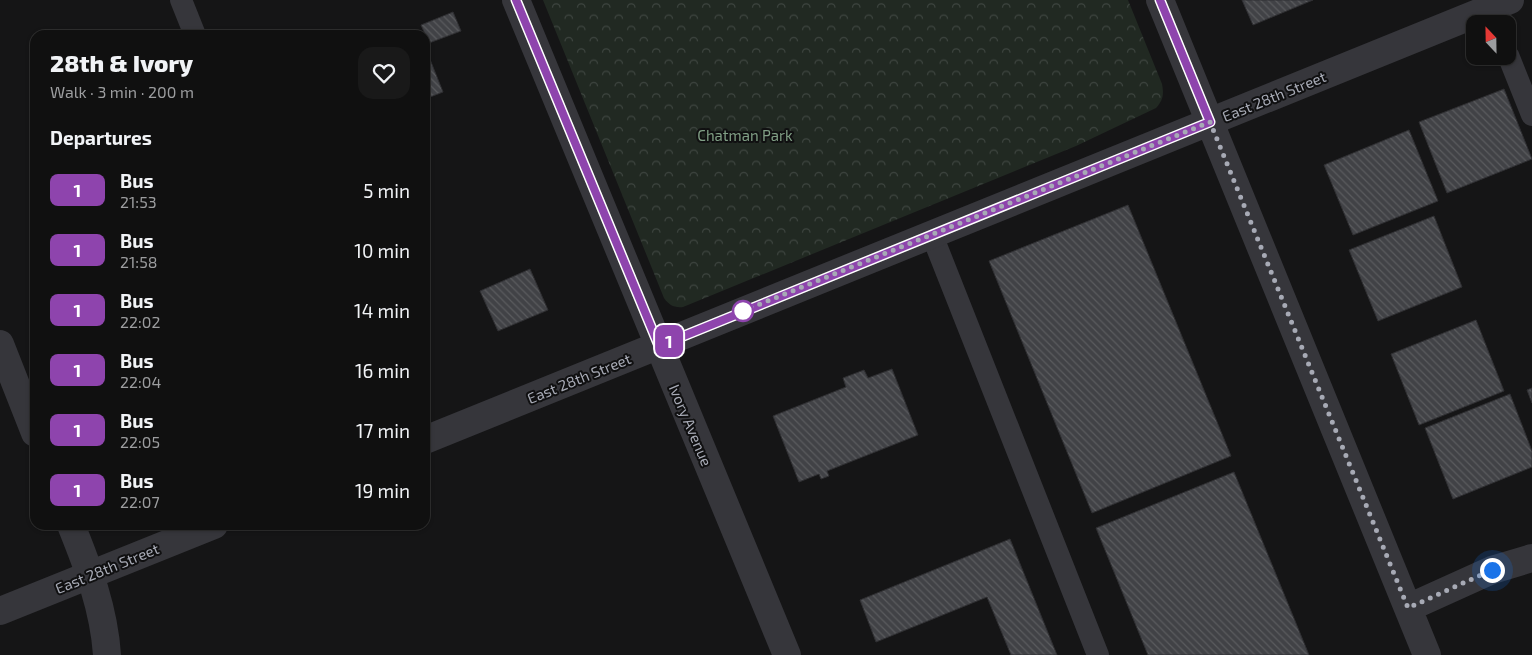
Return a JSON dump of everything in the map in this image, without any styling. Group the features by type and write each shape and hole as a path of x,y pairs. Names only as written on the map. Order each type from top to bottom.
{"street":[{"name":"Ivory Avenue","path":"516,0 787,655"},
{"path":"1160,0 1427,655"},
{"name":"East 28th Street","path":"430,438 1210,122 1498,11"},
{"path":"0,344 30,420"},
{"path":"74,530 91,575 103,620 107,655"},
{"name":"East 28th Street","path":"0,611 202,530"},
{"path":"1408,608 1492,570 1532,558"}],"lane":[{"path":"181,0 193,30"},
{"path":"1512,65 1532,115"},
{"path":"932,234 1098,655"}],"green space":[{"name":"Chatman Park","path":"543,0 1128,0 1162,84 1163,94 1162,100 1156,108 1076,146 683,307 677,307 670,304 664,298"}],"building":[{"path":"1242,0 1313,0 1253,25"},
{"path":"453,12 461,31 430,43 430,30 423,30 421,25"},
{"path":"430,60 443,92 430,97"},
{"path":"1504,89 1532,159 1447,193 1419,122"},
{"path":"1409,130 1438,201 1353,235 1324,165"},
{"path":"1128,205 1231,456 1092,513 989,261"},
{"path":"1434,216 1462,287 1378,321 1349,250"},
{"path":"530,269 548,310 498,331 480,291"},
{"path":"1476,320 1504,391 1419,425 1391,354"},
{"path":"892,369 918,435 827,471 829,476 821,479 819,474 799,482 773,416 846,387 843,378 864,370 868,378"},
{"path":"1532,388 1532,403 1527,390"},
{"path":"1510,394 1532,451 1532,467 1453,499 1425,428"},
{"path":"1234,472 1309,655 1148,655 1096,528"},
{"path":"1010,539 1057,655 1011,655 987,597 876,642 860,600"}],"bus line":[{"name":"1","path":"516,0 659,346 1210,122 1160,0"}],"route":[{"path":"743,311 1210,122 1408,608 1492,570"}]}
